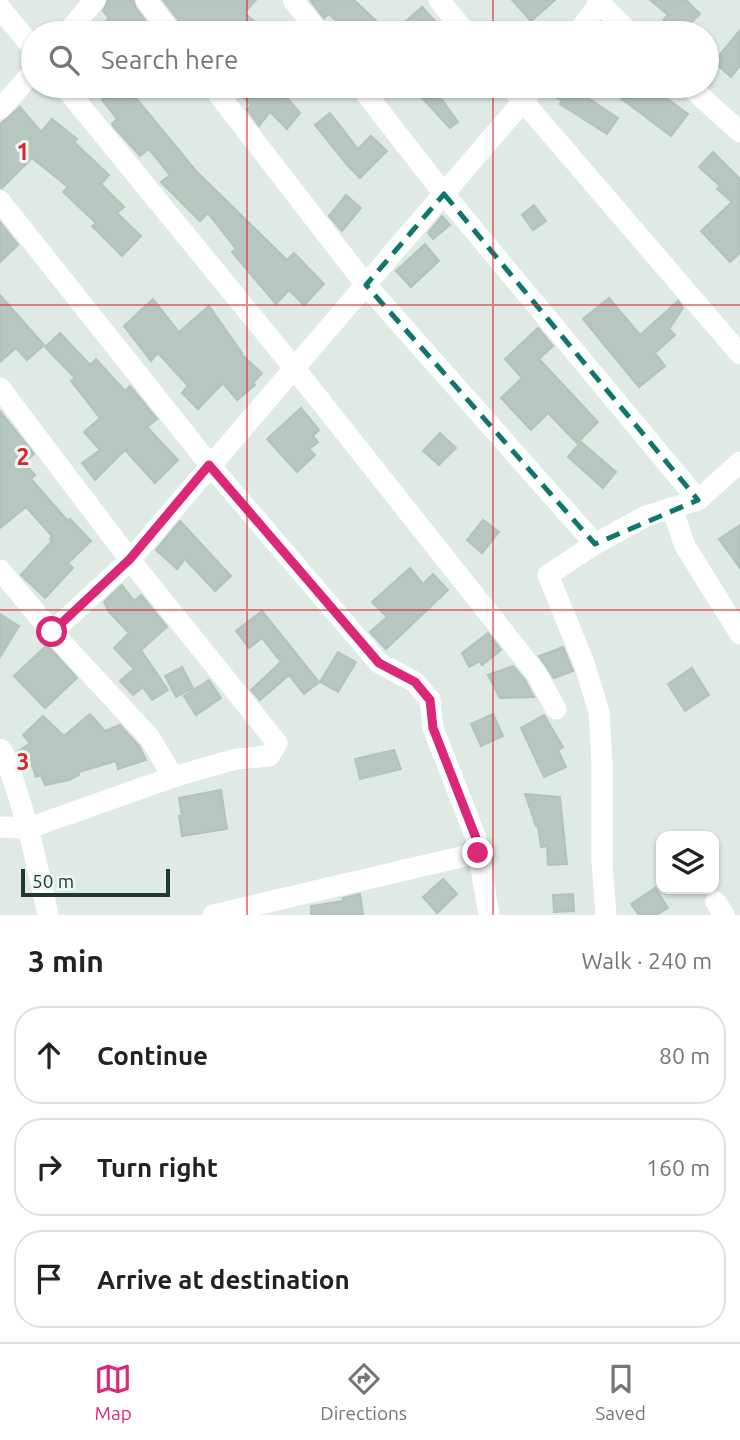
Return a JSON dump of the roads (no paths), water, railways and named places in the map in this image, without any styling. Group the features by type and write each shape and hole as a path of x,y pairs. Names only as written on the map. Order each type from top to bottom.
{"street":[{"path":"77,21 95,0"},
{"path":"146,0 163,21"},
{"path":"293,0 310,21"},
{"path":"439,0 456,21"},
{"path":"585,21 598,2 618,21"},
{"path":"0,8 21,33"},
{"path":"0,109 21,85"},
{"path":"74,98 295,369 536,673 555,709"},
{"path":"221,98 366,285 595,544"},
{"path":"369,98 444,194 698,500"},
{"path":"52,632 130,559 444,194 518,98"},
{"path":"529,98 740,354"},
{"path":"702,98 740,132"},
{"path":"0,201 209,465 379,663 415,682 430,700 433,728 476,838 489,915"},
{"path":"0,388 130,559 277,743 269,756 236,759 173,777 29,828 0,827"},
{"path":"606,915 602,862 599,712 584,663 548,575 595,544 646,516 698,500 740,462"},
{"path":"672,508 685,546 740,634"},
{"path":"0,570 52,632 150,738 173,777"},
{"path":"0,749 17,787 29,828 48,915"},
{"path":"213,915 478,853"}]}
